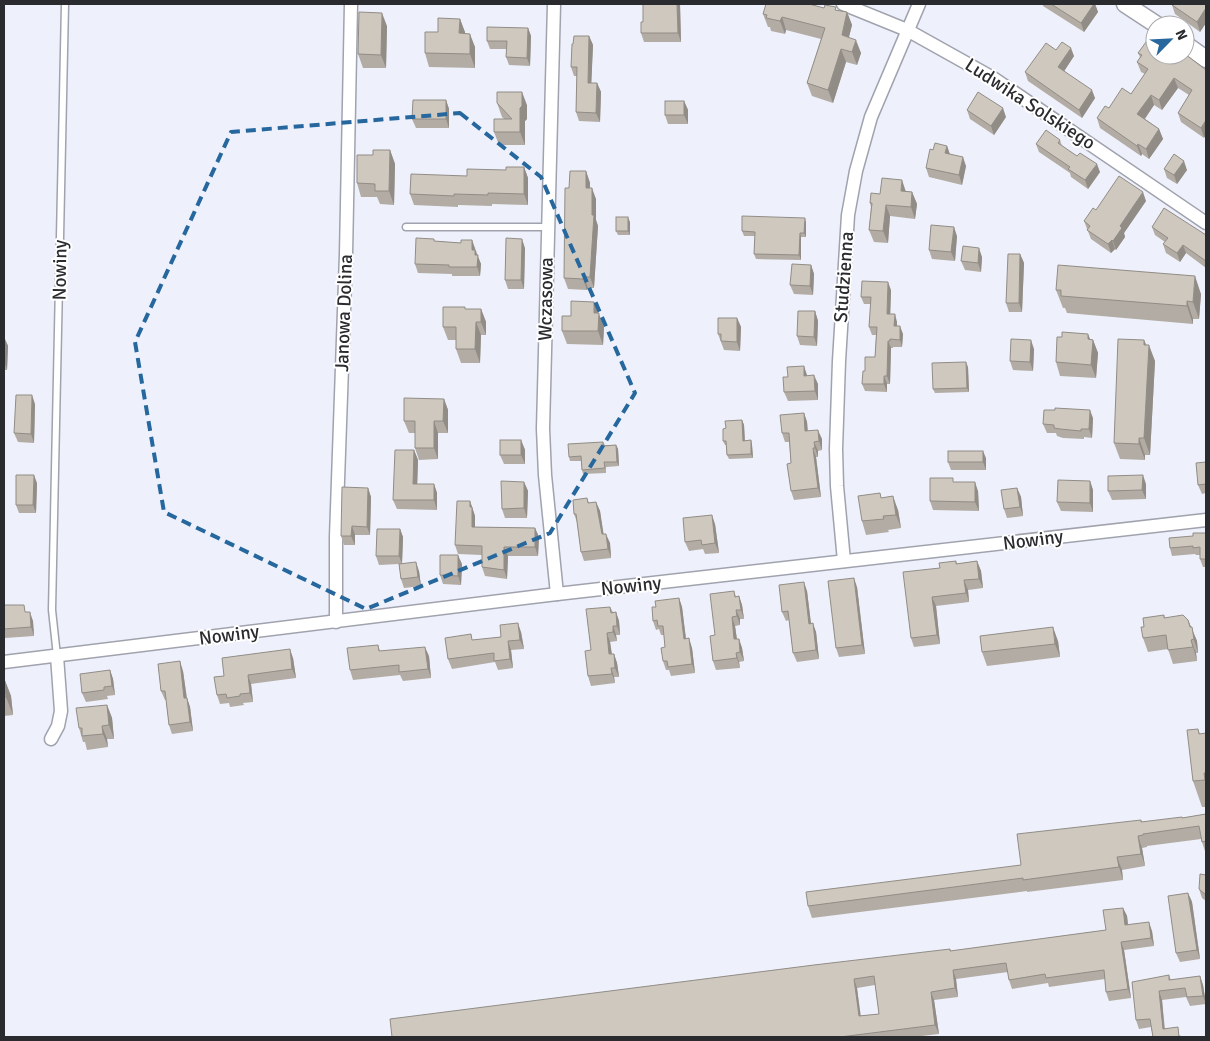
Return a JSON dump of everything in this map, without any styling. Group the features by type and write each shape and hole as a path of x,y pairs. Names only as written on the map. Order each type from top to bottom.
{"street":[{"name":"Janowa Dolina","path":"336,622 336,536 346,263 352,4"},
{"name":"Wczasowa","path":"554,4 543,429 546,490 556,594"},
{"name":"Ludwika Solskiego","path":"843,4 907,30 993,78 1206,223"},
{"name":"Studzienna","path":"844,561 836,486 836,430 848,215 856,170 867,131 876,105 919,4"},
{"path":"1126,4 1145,17"},
{"path":"1195,51 1206,59"},
{"name":"Nowiny","path":"4,662 556,594 1206,520"},
{"path":"51,739 58,726 61,711 56,656"}],"lane":[{"name":"Nowiny","path":"56,656 52,610 65,4"},
{"path":"406,227 547,228"}],"highlighted area":[{"path":"460,113 541,177 635,393 550,533 366,609 164,512 135,342 231,132"}],"building":[{"path":"643,4 677,4 678,33 641,33"},
{"path":"766,4 809,4 824,8 825,5 836,7 835,10 847,12 842,35 856,40 852,52 841,49 828,90 807,83 825,28 782,17 780,21 766,18 767,15 763,14"},
{"path":"1051,4 1094,4 1081,23"},
{"path":"1206,4 1206,8 1197,22 1195,21 1195,15 1187,15 1172,5"},
{"path":"359,12 382,13 381,55 358,54"},
{"path":"438,18 460,19 459,33 470,34 470,54 425,53 425,32 438,32"},
{"path":"487,27 528,28 527,58 506,57 507,41 487,41"},
{"path":"574,36 589,36 588,83 597,83 596,113 576,112 577,67 571,67"},
{"path":"1062,42 1071,48 1058,67 1092,90 1079,110 1025,72 1046,43 1056,50"},
{"path":"1145,43 1145,65 1195,65 1195,62 1206,70 1206,120 1201,128 1178,113 1192,90 1174,78 1159,100 1151,95 1137,114 1159,129 1146,149 1138,144 1137,146 1097,118 1105,106 1109,108 1122,88 1131,94 1148,69 1137,62 1142,55 1138,53"},
{"path":"497,92 522,92 520,132 494,132 494,119 512,119 497,103"},
{"path":"978,92 1003,108 991,126 967,110"},
{"path":"413,100 446,100 446,119 412,119"},
{"path":"665,101 684,101 684,115 665,115"},
{"path":"1046,130 1060,140 1058,143 1077,156 1080,153 1097,164 1085,180 1068,169 1070,167 1036,144"},
{"path":"935,143 947,146 945,153 963,157 959,175 926,168 930,149 933,150"},
{"path":"373,150 390,150 389,191 375,191 375,184 357,183 357,155 373,155"},
{"path":"1174,154 1184,161 1174,175 1164,169"},
{"path":"506,167 524,167 524,194 488,193 488,195 454,194 454,196 410,194 411,174 467,176 467,169 506,170"},
{"path":"570,171 586,171 586,188 592,188 592,215 594,215 590,277 584,277 583,279 564,278 565,188 569,188"},
{"path":"1119,176 1143,192 1120,226 1122,228 1113,241 1108,244 1087,230 1090,226 1084,221 1093,208 1096,210"},
{"path":"882,178 902,180 901,191 912,192 911,207 886,205 883,231 869,230 872,203 870,203 871,193 880,194"},
{"path":"1164,208 1206,235 1206,261 1183,245 1177,253 1163,244 1168,238 1152,227"},
{"path":"742,216 805,218 804,233 800,233 799,255 754,254 755,232 742,231"},
{"path":"616,217 628,217 628,231 616,231"},
{"path":"931,225 954,227 951,252 929,250"},
{"path":"416,238 461,243 461,240 472,240 472,250 475,250 475,255 478,255 477,267 415,264"},
{"path":"506,238 522,239 521,280 505,280"},
{"path":"963,246 979,248 978,263 961,261"},
{"path":"1008,254 1020,254 1019,303 1006,303"},
{"path":"792,264 811,265 810,286 790,285"},
{"path":"1058,265 1195,276 1193,302 1187,301 1187,306 1061,296 1061,290 1056,290"},
{"path":"862,281 888,282 887,314 895,314 894,326 900,326 900,340 890,339 888,341 887,376 884,376 884,384 862,384 863,371 865,371 865,357 875,357 877,327 869,327 871,297 861,297"},
{"path":"571,301 594,302 594,313 599,313 598,331 562,331 562,316 571,316"},
{"path":"443,307 481,309 481,322 476,322 475,349 456,349 456,327 443,327"},
{"path":"798,311 815,311 814,337 797,336"},
{"path":"718,318 737,318 737,342 721,341 721,334 718,334"},
{"path":"1062,332 1088,334 1088,339 1093,340 1091,365 1056,362 1057,337 1062,337"},
{"path":"1011,339 1031,340 1030,362 1010,361"},
{"path":"1118,339 1144,340 1144,345 1149,345 1144,438 1139,438 1139,444 1114,443"},
{"path":"966,362 967,388 933,389 932,363"},
{"path":"804,366 804,376 814,375 815,391 784,392 783,377 788,377 787,367"},
{"path":"16,395 32,395 31,434 14,433"},
{"path":"404,398 444,399 443,421 434,421 434,448 415,448 415,421 404,421"},
{"path":"1055,408 1090,410 1089,429 1081,429 1081,431 1060,429 1054,428 1054,425 1043,424 1044,410 1055,410"},
{"path":"804,413 805,431 818,430 819,441 814,442 815,448 813,448 818,488 791,491 787,464 791,463 789,433 782,433 780,415"},
{"path":"742,420 743,441 751,440 751,454 727,455 726,441 723,441 723,429 726,428 725,421"},
{"path":"500,440 521,440 521,455 500,455"},
{"path":"603,442 603,446 616,445 617,462 604,462 605,468 582,470 581,456 569,457 568,444"},
{"path":"395,450 414,450 413,484 434,484 434,500 393,500"},
{"path":"948,451 983,451 983,462 948,462"},
{"path":"1206,462 1206,484 1198,485 1196,463"},
{"path":"16,475 34,475 33,505 16,505"},
{"path":"1143,475 1142,490 1108,491 1108,476"},
{"path":"930,478 953,478 953,482 975,482 975,502 930,501"},
{"path":"1058,480 1090,481 1090,503 1057,502"},
{"path":"501,481 524,482 524,508 502,509"},
{"path":"342,487 368,488 367,527 352,526 351,536 341,536"},
{"path":"1017,488 1020,507 1004,509 1001,490"},
{"path":"880,493 881,498 893,496 896,515 883,516 884,519 862,521 858,496"},
{"path":"587,498 588,503 596,502 602,534 606,534 608,549 581,552 573,500"},
{"path":"457,501 470,501 470,507 472,507 472,527 535,528 535,547 504,547 504,570 482,567 482,546 455,545"},
{"path":"712,515 715,543 702,545 701,540 685,542 683,518"},
{"path":"377,529 400,529 399,556 376,556"},
{"path":"1193,533 1206,533 1206,559 1200,559 1200,547 1170,548 1169,538 1193,536"},
{"path":"440,555 458,555 458,576 440,575"},
{"path":"956,561 956,564 977,561 979,579 964,580 966,593 932,597 937,635 911,638 903,572 940,568 939,563"},
{"path":"416,562 418,577 401,579 399,564"},
{"path":"854,578 862,645 836,648 828,581"},
{"path":"804,582 809,624 813,623 816,650 793,653 788,611 782,612 779,585"},
{"path":"734,591 735,597 739,596 741,610 736,610 737,616 732,617 734,639 739,639 740,652 736,653 737,658 713,661 710,636 715,635 710,594"},
{"path":"679,598 684,639 689,638 692,664 668,667 667,661 663,661 661,648 665,647 663,626 658,626 657,620 653,621 652,607 656,607 655,601"},
{"path":"4,605 24,605 25,612 30,612 31,627 4,629"},
{"path":"610,607 611,613 616,612 617,626 613,626 613,632 607,633 609,654 614,654 615,668 611,668 612,674 588,676 585,651 591,650 586,609"},
{"path":"1164,615 1164,618 1183,615 1188,620 1190,627 1192,627 1194,639 1191,640 1193,647 1168,650 1166,635 1143,638 1141,627 1144,627 1143,618"},
{"path":"518,623 520,640 508,641 510,659 494,661 494,653 448,659 445,638 471,634 472,640 501,637 500,625"},
{"path":"1053,627 1055,644 982,652 980,636"},
{"path":"378,645 379,651 425,647 428,669 399,672 399,665 350,670 347,648"},
{"path":"290,649 292,669 248,675 250,693 227,698 226,694 217,695 214,677 224,676 222,658"},
{"path":"180,661 184,698 187,698 190,722 169,725 165,691 161,691 158,664"},
{"path":"110,670 112,686 104,687 104,690 82,693 80,674"},
{"path":"4,678 6,697 4,697"},
{"path":"107,705 109,725 102,726 103,734 82,736 82,728 79,728 76,708"},
{"path":"1198,729 1199,734 1206,733 1206,773 1204,773 1205,780 1193,781 1187,730"},
{"path":"1206,814 1206,841 1202,842 1199,826 1143,834 1138,836 1141,854 1117,857 1119,867 808,906 806,892 1021,865 1017,834"},
{"path":"1200,874 1206,875 1206,895 1199,889"},
{"path":"1188,893 1197,950 1176,953 1168,896"},
{"path":"1123,908 1125,925 1149,922 1151,938 1121,942 1128,989 1106,992 1104,970 1046,978 1045,974 1009,980 1006,963 953,970 955,988 931,992 935,1025 840,1037 392,1037 390,1019 814,965 950,949 950,951 1106,930 1103,910","holes":["874,976 879,1014 859,1016 854,979"]},
{"path":"1169,975 1169,980 1200,976 1203,996 1187,997 1185,988 1159,991 1163,1029 1178,1027 1179,1037 1153,1037 1150,1019 1136,1020 1132,982"}]}
